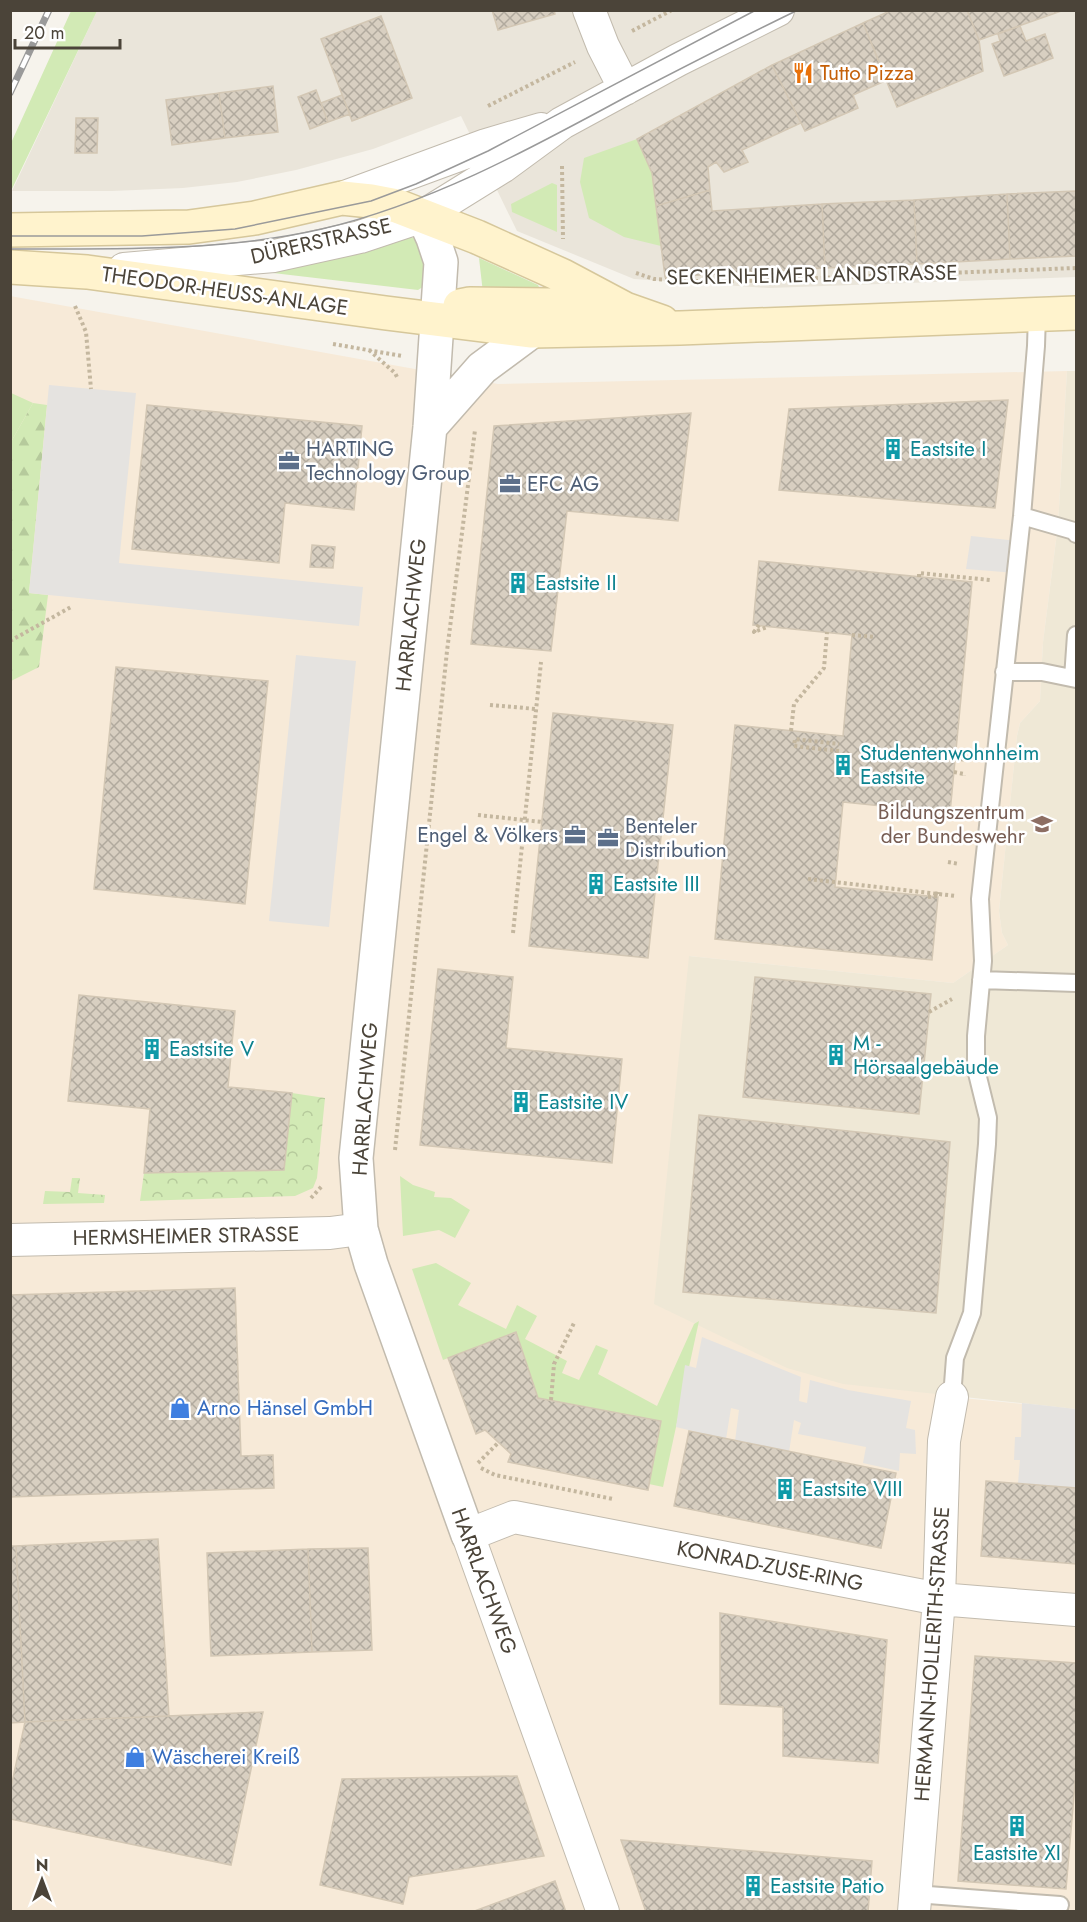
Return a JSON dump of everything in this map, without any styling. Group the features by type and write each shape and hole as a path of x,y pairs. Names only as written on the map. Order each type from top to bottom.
{"main road":[{"path":"10,230 189,227 255,218 342,198 397,206 483,240 563,276 625,309 680,328"},
{"name":"THEODOR-HEUSS-ANLAGE","path":"10,267 79,284 186,287 438,320"},
{"path":"438,320 456,307 470,304 625,309"},
{"path":"438,320 532,330 680,328 1077,313"}],"street":[{"path":"589,10 603,46 625,89"},
{"name":"DÜRERSTRASSE","path":"79,284 274,256 360,237 423,216 502,167 562,123 778,10"},
{"name":"DÜRERSTRASSE","path":"342,198 486,145 562,123"},
{"name":"HARRLACHWEG","path":"423,216 441,262 438,320 356,1158 361,1229 370,1264 603,1911"},
{"path":"429,427 482,368 532,330"},
{"name":"HERMSHEIMER STRASSE","path":"10,1239 330,1233 361,1229"},
{"name":"HERMANN-HOLLERITH-STRASSE","path":"915,1903 939,1599 944,1441 952,1397"},
{"name":"KONRAD-ZUSE-RING","path":"468,1535 514,1517 939,1599 1077,1610"}],"lane":[{"path":"952,1397 955,1359 972,1313 987,1143 988,1118 976,1069 976,1036 983,961 980,899 1022,516 1037,314"},
{"path":"1022,516 1066,528 1077,534"},
{"path":"1004,672 1042,672 1075,679 1077,634"},
{"path":"981,980 1077,983"},
{"path":"915,1903 1060,1905"}],"path":[{"path":"484,108 672,10"},
{"path":"562,123 563,247"},
{"name":"SECKENHEIMER LANDSTRASSE","path":"634,272 654,279 717,282 1077,268"},
{"path":"79,284 91,389"},
{"name":"THEODOR-HEUSS-ANLAGE","path":"326,342 435,362"},
{"path":"369,350 395,373 400,382"},
{"path":"393,1160 447,651 476,420"},
{"path":"919,577 920,573 982,579"},
{"path":"10,641 71,607"},
{"path":"759,625 754,632 767,627"},
{"path":"791,730 794,704 824,668 827,632"},
{"path":"852,635 875,637"},
{"path":"513,933 541,662"},
{"path":"490,705 536,709"},
{"path":"839,744 795,739 794,746 839,751"},
{"path":"478,815 542,822"},
{"path":"808,879 980,899"},
{"path":"929,1012 957,997"},
{"path":"307,1202 325,1183"},
{"path":"551,1400 554,1364 575,1322"},
{"path":"477,1463 498,1443"},
{"path":"471,1456 483,1470 495,1475 624,1501"}],"shaded area":[{"path":"97,11 1076,11 1076,277 769,288 634,279 517,231 461,116 373,149 296,170 237,182 183,188 112,191 12,191"},
{"path":"10,296 498,384 1067,371 1058,525 1043,642 1040,701 1020,723 1017,736 999,911 1002,933 1008,945 953,983 689,956 952,1397 1076,1409 1076,1911 11,1911"},
{"name":"Bildungszentrum der Bundeswehr","path":"1067,371 1076,371 1076,1409 843,1384 787,1368 654,1304 689,956 953,983 1008,945 1002,933 999,911 1017,736 1020,723 1040,701 1043,642 1058,525"},
{"path":"49,385 136,393 119,563 363,587 359,626 29,593"},
{"path":"971,536 1019,541 1016,573 966,569"},
{"path":"296,655 356,661 329,927 269,921"},
{"path":"702,1337 801,1377 799,1401 807,1403 810,1380 848,1390 911,1401 906,1428 915,1430 916,1454 900,1453 899,1471 863,1463 866,1447 798,1434 801,1423 794,1420 789,1452 735,1441 739,1410 731,1408 726,1439 676,1427 685,1365 696,1368"},
{"path":"1022,1403 1076,1409 1076,1488 1018,1483 1020,1460 1014,1460 1015,1437 1021,1437"}],"green space":[{"path":"71,11 97,11 11,191 11,143"},
{"path":"637,139 652,173 661,246 624,237 589,218 580,182 584,158"},
{"path":"552,183 557,185 557,232 512,212 511,204"},
{"path":"400,232 417,241 425,252 426,285 418,290 273,273 268,269"},
{"path":"479,258 538,285 540,289 483,293"},
{"path":"11,393 33,403 11,442"},
{"path":"33,403 47,405 29,593 48,595 39,667 11,681 11,442"},
{"path":"292,1093 325,1098 317,1178 313,1188 295,1196 140,1201 144,1173 284,1170"},
{"path":"400,1176 413,1185 435,1192 434,1197 451,1198 470,1210 455,1238 439,1230 403,1236"},
{"path":"72,1178 80,1178 78,1193 105,1195 104,1203 43,1204 45,1191 70,1192"},
{"path":"436,1263 471,1283 458,1305 506,1329 517,1305 537,1316 525,1339 567,1361 562,1373 579,1380 596,1345 608,1350 598,1374 657,1406 694,1324 699,1321 663,1487 649,1484 661,1421 538,1398 516,1332 443,1360 412,1269"}],"building":[{"path":"492,10 554,10 555,14 498,30"},
{"path":"892,10 967,10 979,40 983,71 897,107 863,23"},
{"path":"967,10 1064,10 979,40"},
{"path":"381,16 412,98 352,121 321,39"},
{"path":"863,23 887,80 853,95 858,108 805,131 772,65"},
{"path":"1020,26 1026,41 1045,34 1053,58 1004,76 992,44 1000,41 998,34"},
{"path":"772,65 801,123 742,150 748,162 724,172 716,162 708,167 710,190 656,206 652,173 637,139"},
{"path":"273,86 278,132 225,138 219,93"},
{"path":"316,90 328,122 310,129 298,97"},
{"path":"219,93 225,138 172,145 166,100"},
{"path":"342,95 350,114 328,122 321,103"},
{"path":"76,118 98,118 97,153 75,153"},
{"path":"710,190 712,211 822,204 825,268 665,277 656,206"},
{"path":"1076,191 1076,256 1010,259 1007,194"},
{"path":"1007,194 1010,259 917,264 914,200"},
{"path":"914,200 917,264 825,268 822,204"},
{"name":"Eastsite I","path":"1008,400 995,508 779,490 789,409"},
{"path":"147,405 362,426 354,510 285,503 279,563 132,549"},
{"name":"Eastsite II","path":"691,413 678,521 567,511 551,651 471,644 494,426"},
{"path":"312,545 335,547 333,568 310,567"},
{"name":"Studentenwohnheim Eastsite","path":"759,561 972,582 950,813 843,802 835,887 938,897 932,960 715,939 735,725 843,736 852,635 753,625"},
{"path":"116,667 268,681 245,904 94,889"},
{"name":"Eastsite III","path":"553,713 673,725 648,958 529,946"},
{"name":"Eastsite IV","path":"438,969 513,977 506,1048 622,1059 612,1163 420,1145"},
{"name":"M - Hörsaalgebäude","path":"755,977 931,994 919,1114 743,1097"},
{"name":"Eastsite V","path":"79,995 235,1011 228,1087 292,1093 284,1170 144,1173 150,1109 68,1101"},
{"path":"699,1115 950,1142 936,1313 683,1292"},
{"path":"235,1288 241,1456 273,1455 274,1488 10,1497 10,1295"},
{"path":"516,1332 538,1398 661,1421 648,1490 508,1462 511,1454 485,1430 476,1434 448,1358"},
{"name":"Eastsite VIII","path":"689,1431 896,1473 881,1548 674,1506"},
{"path":"986,1481 1076,1488 1076,1564 981,1556"},
{"path":"158,1539 169,1716 25,1722 16,1546"},
{"path":"10,1546 16,1546 25,1722 10,1723"},
{"path":"368,1548 372,1650 312,1652 308,1549"},
{"path":"308,1549 312,1652 211,1656 207,1553"},
{"path":"720,1613 887,1640 878,1763 783,1756 783,1707 720,1704"},
{"name":"Eastsite XI","path":"975,1656 1076,1663 1076,1772 1066,1889 958,1881"},
{"name":"Wäscherei Kreiß","path":"263,1712 231,1865 10,1819 10,1792 25,1722"},
{"path":"517,1776 544,1856 409,1877 403,1904 320,1885 342,1779"},
{"name":"Eastsite Patio","path":"621,1840 872,1861 868,1912 646,1912"},
{"path":"555,1881 566,1912 472,1912"}],"tram line":[{"path":"10,236 142,236 235,229 371,201 416,184 488,151 756,10"},
{"path":"10,249 167,248 245,242 322,229 362,218 477,174 798,10"}],"railway":[{"path":"10,93 49,10"}],"place":[{"name":"Tutto Pizza","path":"803,73"},
{"name":"Eastsite I","path":"893,449"},
{"name":"HARTING Technology Group","path":"289,461"},
{"name":"EFC AG","path":"510,484"},
{"name":"Eastsite II","path":"518,583"},
{"name":"Studentenwohnheim Eastsite","path":"843,765"},
{"name":"Bildungszentrum der Bundeswehr","path":"1042,824"},
{"name":"Engel & Völkers","path":"575,835"},
{"name":"Benteler Distribution","path":"608,838"},
{"name":"Eastsite III","path":"596,884"},
{"name":"Eastsite V","path":"152,1049"},
{"name":"M - Hörsaalgebäude","path":"836,1055"},
{"name":"Eastsite IV","path":"521,1102"},
{"name":"Arno Hänsel GmbH","path":"180,1408"},
{"name":"Eastsite VIII","path":"785,1489"},
{"name":"Wäscherei Kreiß","path":"135,1757"},
{"name":"Eastsite XI","path":"1017,1826"},
{"name":"Eastsite Patio","path":"753,1886"}]}
